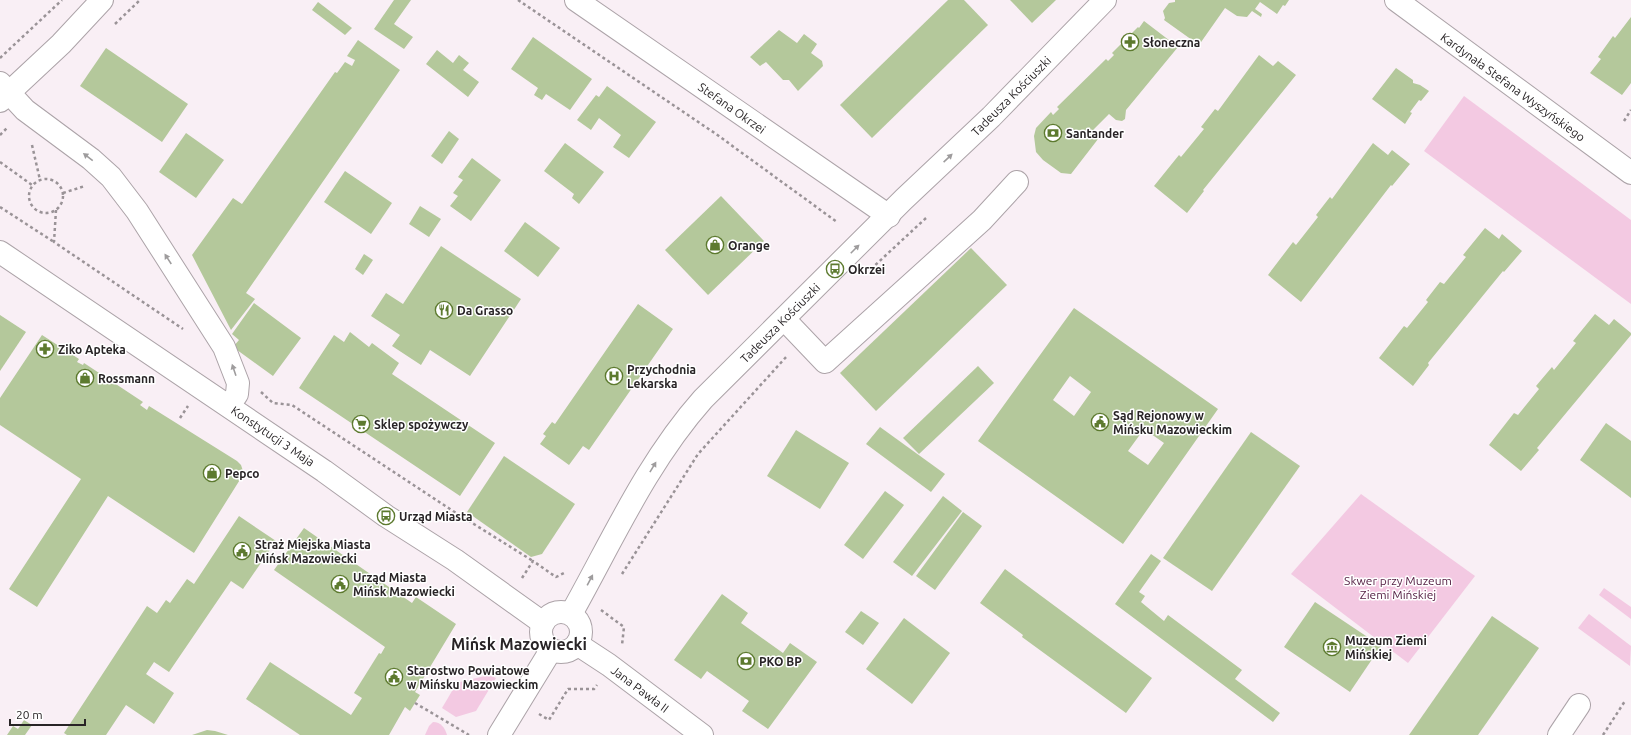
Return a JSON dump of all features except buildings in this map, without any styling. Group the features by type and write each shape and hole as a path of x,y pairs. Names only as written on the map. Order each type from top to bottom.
{"street":[{"path":"102,0 61,44 3,92 91,159 124,193 212,326 224,347 234,368 238,383 237,394 229,406"},
{"name":"Stefana Okrzei","path":"576,0 889,216"},
{"name":"Tadeusza Kościuszki","path":"571,614 607,545 665,448 684,420 784,319 991,117 1105,0"},
{"name":"Kardynała Stefana Wyszyńskiego","path":"1396,0 1631,173"},
{"path":"784,319 825,362 982,220 1017,182"},
{"name":"Konstytucji 3 Maja","path":"0,252 229,406 386,516 455,560 543,623"},
{"path":"558,612 571,614 576,619 582,631 577,644 568,651 557,652 551,650 546,646 541,635 543,623 547,617 558,612"},
{"name":"Jana Pawła II","path":"577,644 609,665 702,735"},
{"path":"499,735 551,650"},
{"path":"1559,735 1579,705"}],"path":[{"path":"0,58 62,0"},
{"path":"518,0 716,134 837,222"},
{"path":"1624,121 1631,110"},
{"path":"0,162 32,185"},
{"path":"54,242 56,210 63,198 61,187 57,183 46,179 40,180 32,185 28,196 32,206 40,212 46,213 56,210"},
{"path":"0,207 188,332"},
{"path":"866,273 926,218"},
{"path":"619,579 698,454 802,339"},
{"path":"234,368 273,403 292,405 453,511 533,561"},
{"path":"1603,735 1625,701"},
{"path":"415,703 469,735"}],"green space":[{"path":"1464,96 1631,220 1631,304 1424,151"},
{"name":"Skwer przy Muzeum Ziemi Mińskiej","path":"1361,494 1475,576 1408,663 1291,574"},
{"path":"1604,588 1631,607 1631,619 1599,595"},
{"path":"1589,614 1631,646 1630,666 1578,628"},
{"path":"489,675 496,678 476,711 456,717 442,708 455,686 460,682"},
{"path":"433,722 442,726 447,735 425,735 429,726"}],"place":[{"name":"Słoneczna","path":"1130,42"},
{"name":"Santander","path":"1053,133"},
{"name":"Orange","path":"715,245"},
{"name":"Okrzei","path":"835,269"},
{"name":"Da Grasso","path":"444,310"},
{"name":"Ziko Apteka","path":"45,349"},
{"name":"Przychodnia Lekarska","path":"614,376"},
{"name":"Rossmann","path":"85,378"},
{"name":"Sąd Rejonowy w Mińsku Mazowieckim","path":"1100,422"},
{"name":"Sklep spożywczy","path":"361,424"},
{"name":"Pepco","path":"212,473"},
{"name":"Urząd Miasta","path":"386,516"},
{"name":"Straż Miejska Miasta Mińsk Mazowiecki","path":"242,551"},
{"name":"Urząd Miasta Mińsk Mazowiecki","path":"340,584"},
{"name":"Muzeum Ziemi Mińskiej","path":"1332,647"},
{"name":"PKO BP","path":"746,661"},
{"name":"Starostwo Powiatowe w Mińsku Mazowieckim","path":"394,677"}],"district":[{"name":"Mińsk Mazowiecki","path":"519,644"}]}
